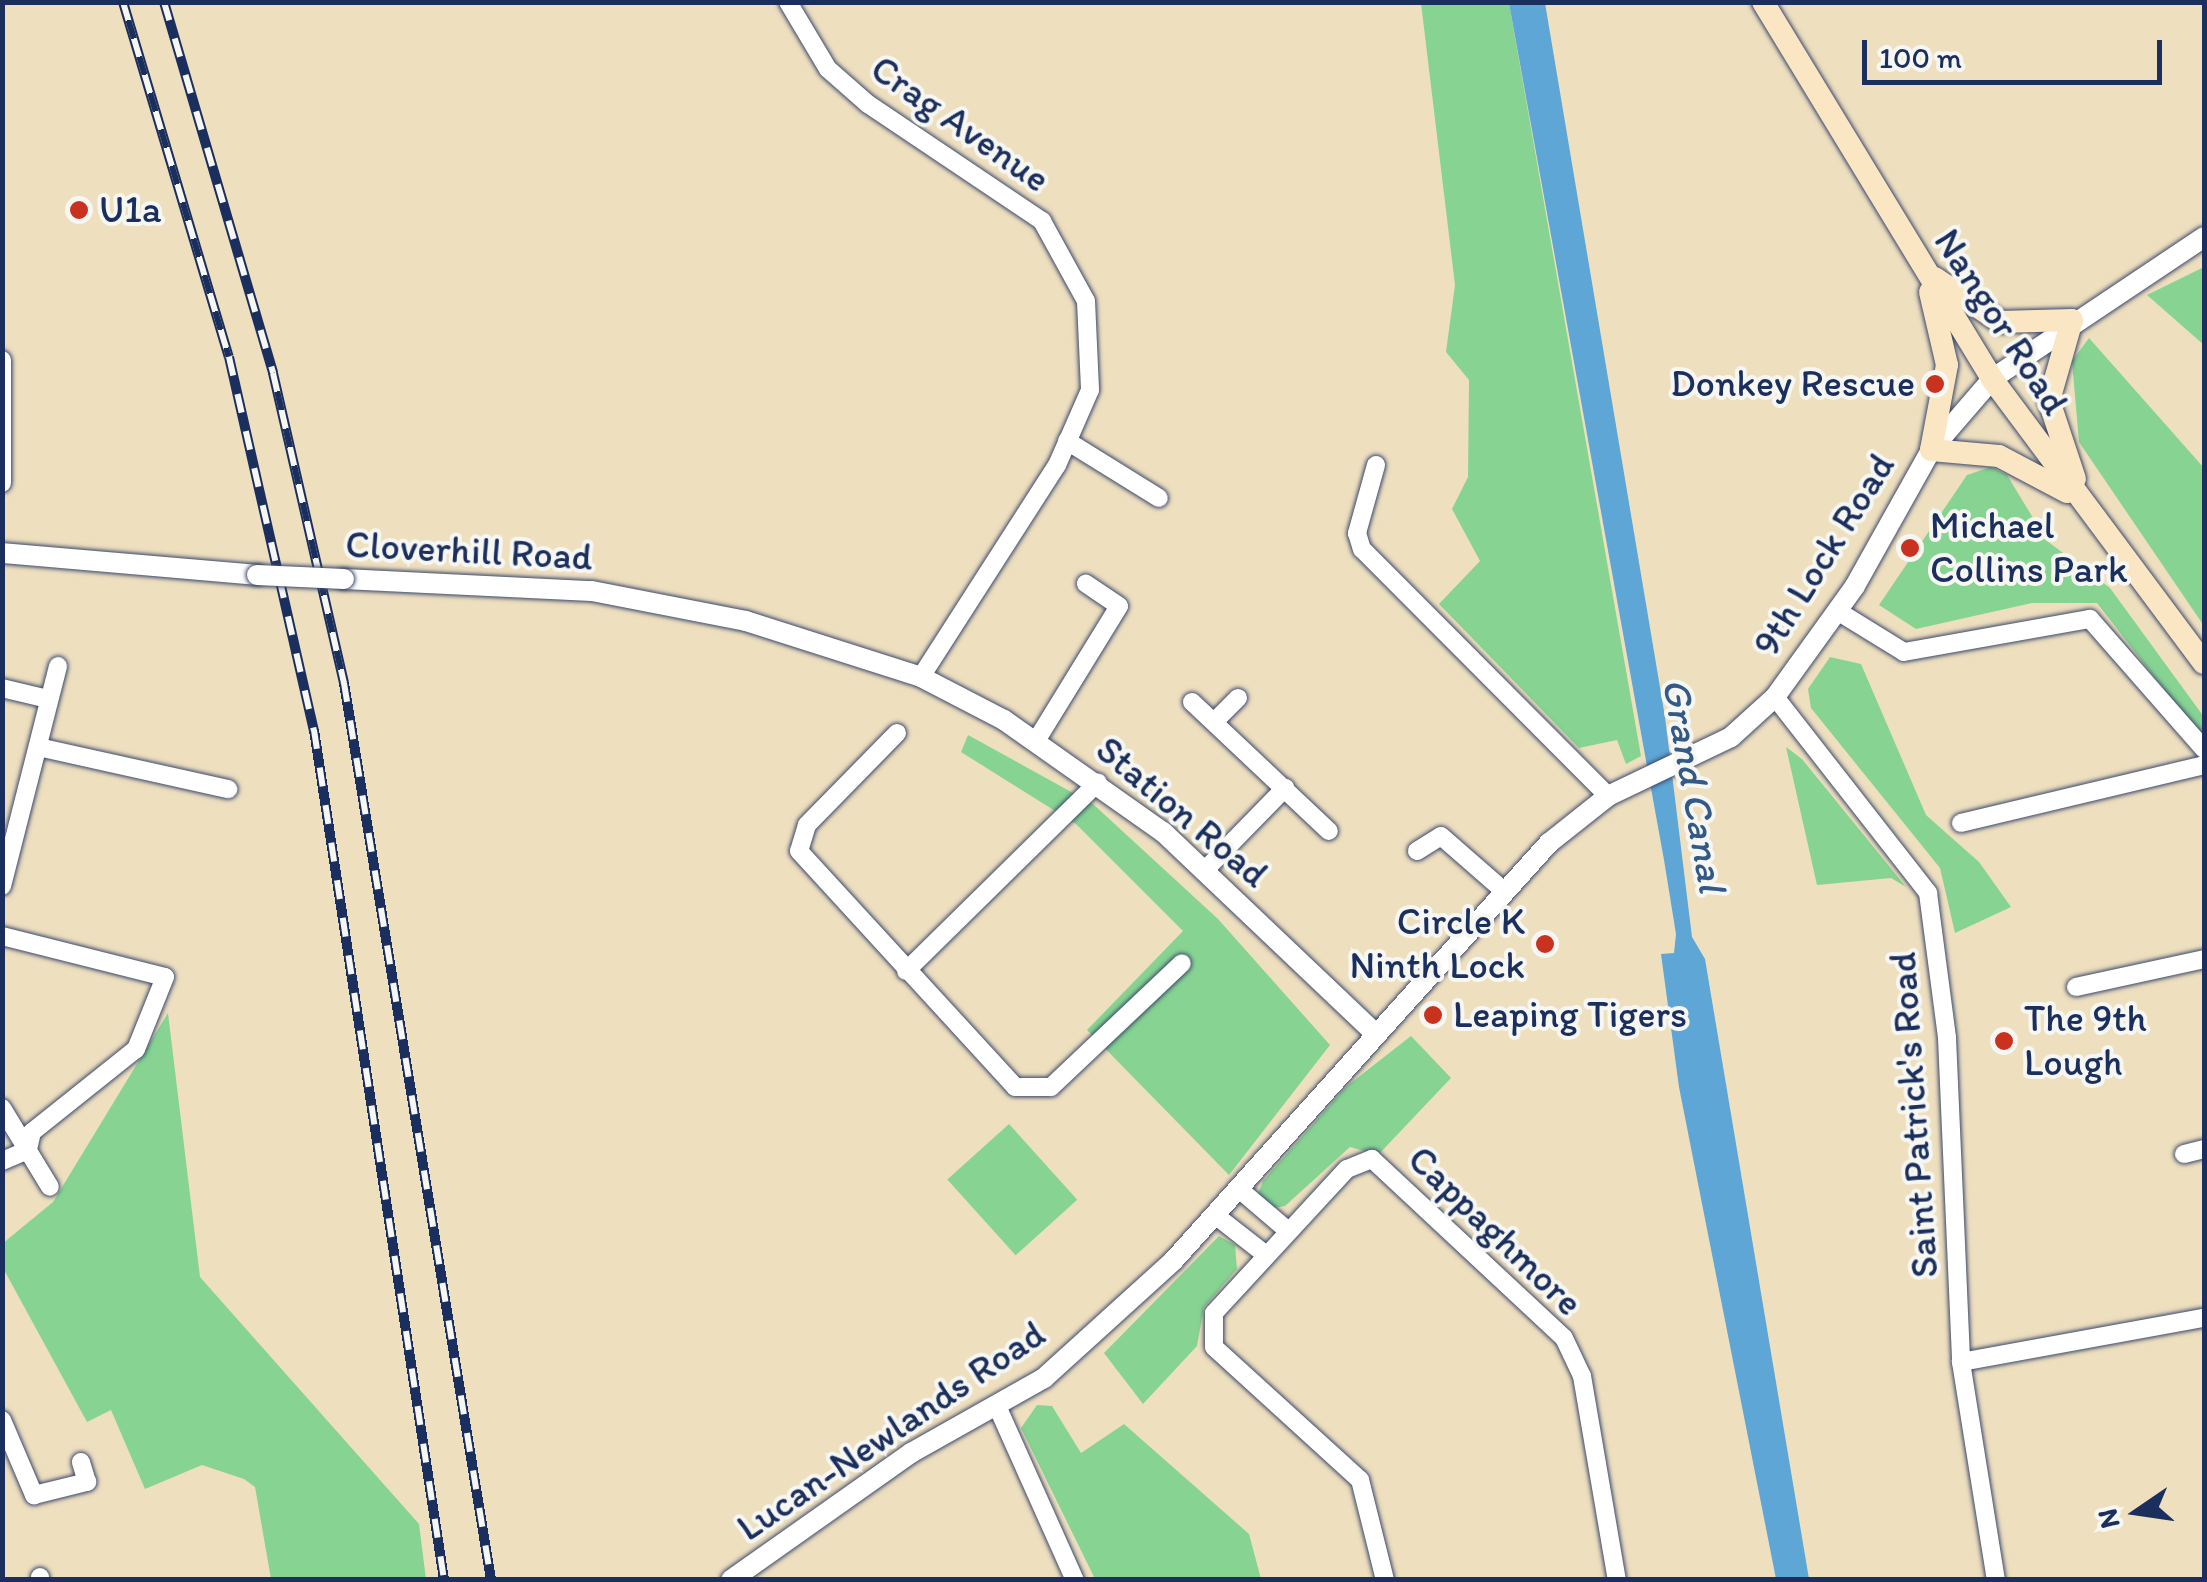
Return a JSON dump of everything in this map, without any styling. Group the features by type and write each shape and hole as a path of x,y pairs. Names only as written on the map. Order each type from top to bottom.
{"main road":[{"name":"Nangor Road","path":"1763,2 1992,379 2204,664"},
{"path":"1924,270 2000,322 2072,320 2050,401 2084,505"},
{"path":"1924,270 1947,364 1930,450 1999,456 2084,505"}],"street":[{"name":"Crag Avenue","path":"788,2 828,69 1030,209 1068,254 1094,348 1090,390 1067,441 921,677"},
{"name":"9th Lock Road","path":"1375,1033 1504,891 1608,796 1731,738 1775,697 1838,612 1930,450 1992,379 2072,320 2204,238"},
{"path":"2,360 2,483"},
{"path":"1067,441 1159,498"},
{"path":"1376,464 1357,533 1362,549 1608,796"},
{"name":"Cloverhill Road","path":"2,553 257,576 592,591 746,621 921,677"},
{"path":"1036,741 1120,606 1086,584"},
{"path":"1838,612 1904,652 2090,619 2204,749"},
{"path":"2,886 58,666"},
{"name":"Station Road","path":"921,677 1036,741 1098,782 1205,870 1375,1033"},
{"path":"2,688 48,699"},
{"name":"Saint Patrick's Road","path":"1775,697 1928,893 1947,1038 1961,1362 1996,1580"},
{"path":"1214,722 1238,698"},
{"path":"1192,702 1329,831"},
{"path":"897,733 807,825 800,852 1015,1088 1032,1092 1052,1087 1182,962"},
{"path":"38,747 228,789"},
{"path":"1961,822 2204,765"},
{"path":"906,971 1098,782"},
{"path":"1205,870 1285,788"},
{"path":"1417,850 1441,836 1504,891"},
{"path":"2,936 165,977 136,1049 32,1132 28,1150"},
{"path":"2076,987 2204,959"},
{"name":"Lucan-Newlands Road","path":"732,1580 896,1462 1044,1378 1216,1215 1375,1033"},
{"path":"2,1108 50,1187"},
{"path":"2184,1154 2204,1149"},
{"path":"2,1162 28,1150"},
{"name":"Cappaghmore","path":"1385,1580 1360,1480 1214,1347 1214,1313 1264,1254 1347,1169 1372,1159 1552,1321 1582,1376 1618,1580"},
{"path":"1239,1189 1287,1230"},
{"path":"1216,1215 1264,1254"},
{"path":"1961,1362 2204,1318"},
{"path":"996,1406 1075,1580"},
{"path":"2,1420 34,1495 87,1482 81,1462"}],"green space":[{"path":"1421,3 1509,3 1641,756 1626,764 1617,740 1579,748 1439,604 1480,561 1452,509 1468,477 1469,380 1446,352 1455,285"},
{"path":"2204,267 2204,345 2147,295"},
{"path":"2089,338 2204,468 2204,626 2079,442 2072,361"},
{"path":"1991,467 2007,475 2047,541 2110,588 2204,717 2204,741 2097,603 2032,603 1916,629 1879,605 1967,475"},
{"path":"1830,657 1861,664 1926,815 1979,862 2011,907 1955,933 1940,868 1811,708 1808,689"},
{"path":"968,735 1093,804 1218,919 1330,1045 1229,1175 1087,1030 1183,931 1076,824 961,752"},
{"path":"1786,747 1802,759 1906,887 1891,878 1817,885"},
{"path":"168,1013 200,1277 419,1524 426,1579 271,1579 255,1487 244,1479 202,1465 145,1489 111,1410 87,1422 3,1268 2,1244 53,1202"},
{"path":"1411,1036 1451,1078 1378,1155 1350,1147 1285,1206 1269,1209 1258,1194 1263,1181 1347,1086"},
{"path":"1009,1124 1077,1200 1016,1255 947,1180"},
{"path":"1219,1236 1235,1245 1237,1269 1204,1307 1197,1346 1143,1404 1104,1353"},
{"path":"1037,1405 1052,1406 1081,1453 1124,1424 1249,1534 1261,1579 1095,1579 1021,1428"}],"water":[{"path":"1509,3 1545,3 1665,717 1692,937 1705,959 1809,1579 1776,1579 1679,1087 1661,954 1674,953 1676,934"}],"railway":[{"path":"123,2 229,357 314,730 444,1580"},
{"path":"164,2 273,373 344,683 491,1580"}],"place":[{"name":"U1a","path":"79,210"},
{"name":"Donkey Rescue","path":"1935,384"},
{"name":"Michael Collins Park","path":"1910,548"},
{"name":"Circle K Ninth Lock","path":"1545,944"},
{"name":"Leaping Tigers","path":"1433,1015"},
{"name":"The 9th Lough","path":"2004,1041"}],"water label":[{"name":"Grand Canal","path":"1695,785"}]}
